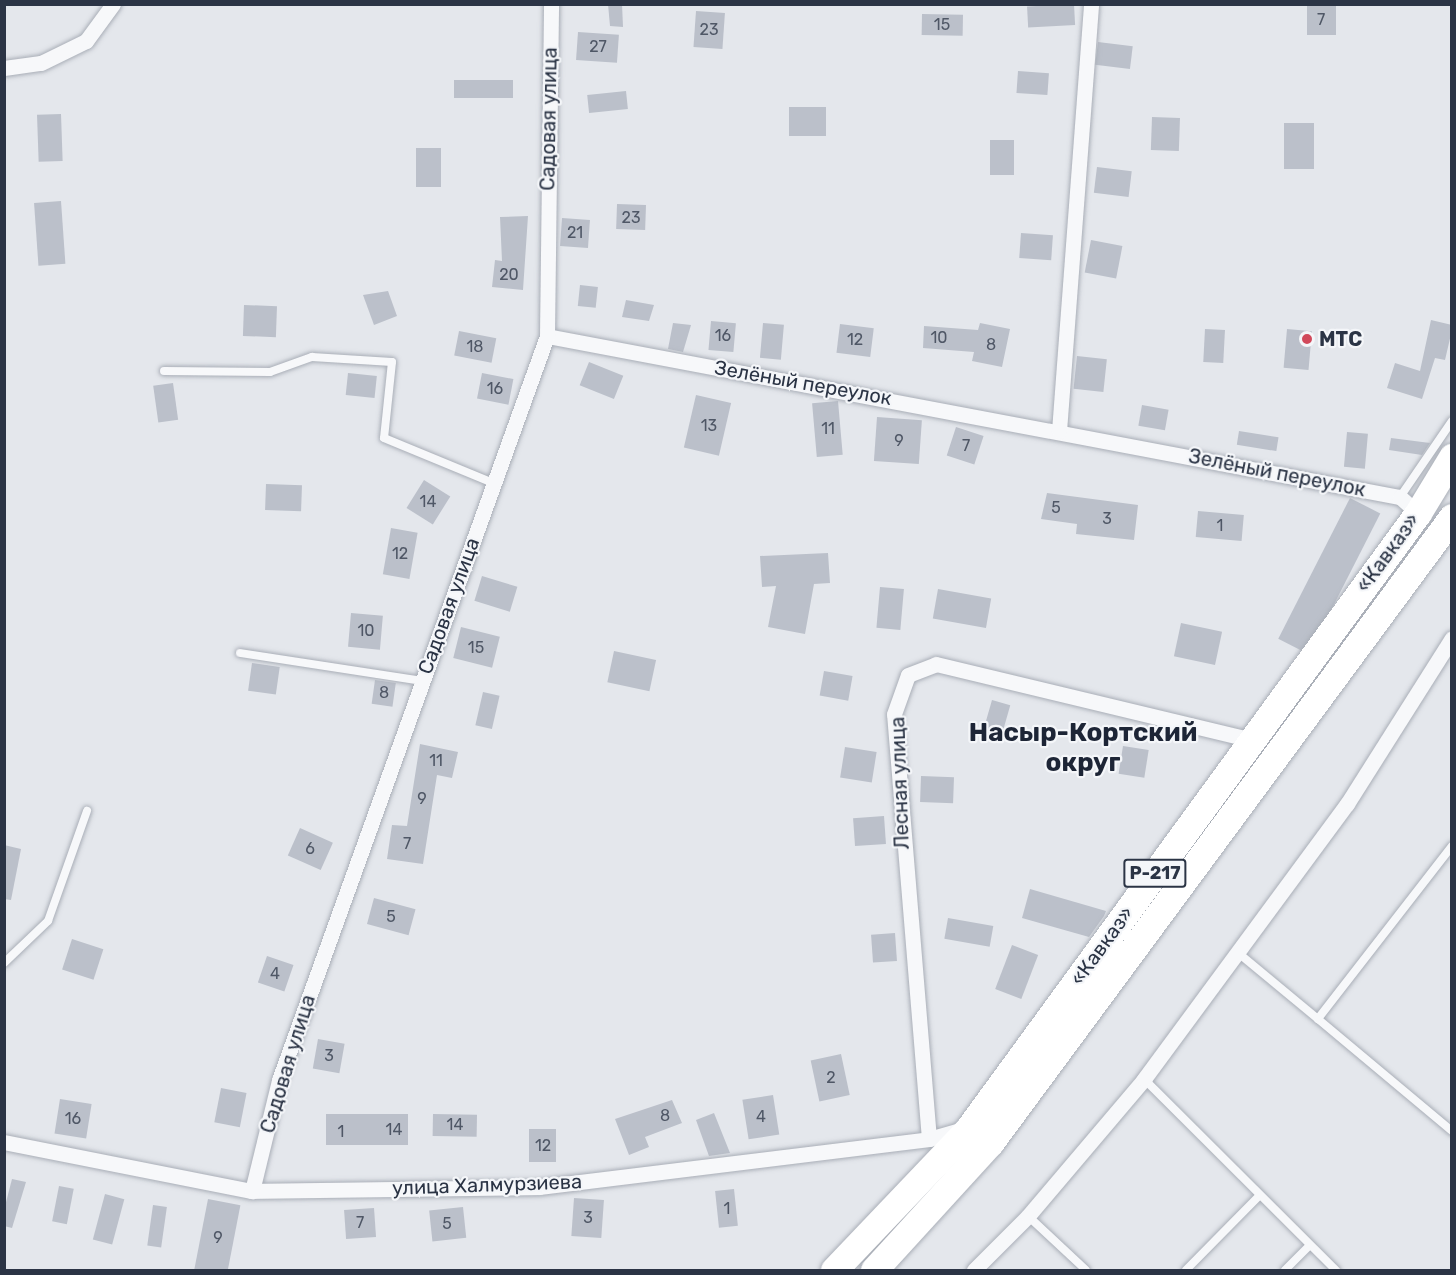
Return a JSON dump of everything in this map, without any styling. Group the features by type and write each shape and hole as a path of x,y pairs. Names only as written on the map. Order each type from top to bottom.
{"highway":[{"name":"«Кавказ»","path":"834,1270 969,1128 1253,740 1409,505 1452,457"},
{"name":"«Кавказ»","path":"874,1270 990,1143 1452,517"}],"street":[{"path":"4,68 41,63 86,41 113,4"},
{"name":"Садовая улица","path":"252,1191 279,1080 547,336 550,4"},
{"path":"1059,430 1091,4"},
{"name":"Зелёный переулок","path":"547,336 1059,430 1409,505"},
{"path":"974,1270 1028,1216 1144,1079 1347,804 1452,638"},
{"name":"Лесная улица","path":"929,1139 894,714 908,675 936,664 1253,740"},
{"name":"улица Халмурзиева","path":"4,1142 252,1191 539,1187 929,1139 969,1128"}],"lane":[{"path":"164,371 270,372 312,357 392,362 384,438 493,483"},
{"path":"1409,505 1452,422"},
{"path":"240,653 422,681"},
{"path":"4,963 48,921 87,811"},
{"path":"1318,1019 1452,846"},
{"path":"1237,952 1452,1131"},
{"path":"1144,1079 1336,1270"},
{"path":"1185,1270 1260,1194"},
{"path":"1028,1216 1086,1270"},
{"path":"1285,1270 1310,1245"}],"building":[{"path":"608,4 622,4 623,27 610,26"},
{"path":"1074,4 1075,25 1028,27 1027,6"},
{"path":"1307,5 1336,5 1336,35 1307,35"},
{"path":"696,11 725,13 722,49 693,47"},
{"path":"922,14 963,15 963,36 922,35"},
{"path":"578,32 619,35 617,63 576,60"},
{"path":"1098,42 1133,46 1130,69 1095,65"},
{"path":"1018,71 1049,73 1047,95 1016,93"},
{"path":"454,80 513,80 513,98 454,98"},
{"path":"626,91 628,109 589,113 587,95"},
{"path":"789,107 826,107 826,136 789,136"},
{"path":"61,114 63,161 39,162 37,115"},
{"path":"1152,117 1180,118 1179,151 1151,150"},
{"path":"1284,123 1314,123 1314,169 1284,169"},
{"path":"990,140 1014,140 1014,175 990,175"},
{"path":"416,148 441,148 441,187 416,187"},
{"path":"1097,167 1132,171 1129,197 1094,193"},
{"path":"61,201 65,264 38,266 34,203"},
{"path":"617,204 646,205 645,230 616,229"},
{"path":"528,216 523,290 492,287 495,260 502,261 500,217"},
{"path":"562,218 590,220 588,248 560,246"},
{"path":"1021,233 1053,235 1051,260 1019,258"},
{"path":"1091,240 1122,246 1116,278 1085,272"},
{"path":"580,285 598,287 596,308 578,306"},
{"path":"388,291 397,316 374,325 363,295"},
{"path":"626,300 654,305 649,321 622,317"},
{"path":"244,305 277,306 276,337 243,336"},
{"path":"1431,320 1452,325 1452,330 1445,360 1435,358 1422,399 1387,388 1395,363 1420,371"},
{"path":"711,321 736,323 733,352 708,350"},
{"path":"673,323 691,325 683,352 668,349"},
{"path":"763,323 784,325 781,360 760,358"},
{"path":"980,323 1010,329 1002,367 972,361 974,352 923,348 924,326 978,330"},
{"path":"840,324 874,328 870,357 836,353"},
{"path":"1205,329 1225,330 1223,363 1203,362"},
{"path":"1287,329 1312,331 1309,370 1284,368"},
{"path":"459,331 496,338 492,363 454,356"},
{"path":"1077,356 1107,359 1103,392 1074,389"},
{"path":"589,362 623,376 614,399 580,385"},
{"path":"348,373 377,376 375,398 346,395"},
{"path":"482,373 513,379 508,405 477,399"},
{"path":"173,383 178,420 158,422 153,386"},
{"path":"696,395 731,403 719,456 684,448"},
{"path":"838,401 843,455 817,457 812,403"},
{"path":"1142,405 1169,410 1165,430 1138,426"},
{"path":"877,417 922,420 919,464 874,461"},
{"path":"956,427 984,436 974,464 947,456"},
{"path":"1239,431 1279,437 1276,451 1237,445"},
{"path":"1347,432 1368,434 1365,469 1344,467"},
{"path":"1391,438 1430,443 1422,455 1389,450"},
{"path":"424,480 450,496 433,524 407,508"},
{"path":"266,484 302,485 301,511 265,510"},
{"path":"1047,493 1138,505 1134,540 1076,534 1077,524 1041,519"},
{"path":"1350,498 1380,513 1309,654 1278,639"},
{"path":"1198,511 1244,515 1242,541 1196,537"},
{"path":"391,528 418,533 409,579 383,574"},
{"path":"828,553 830,583 814,584 805,634 768,627 776,586 762,587 760,556"},
{"path":"482,576 517,587 510,612 474,601"},
{"path":"880,587 904,589 900,630 876,628"},
{"path":"938,589 991,598 986,628 933,619"},
{"path":"351,613 383,616 380,650 348,647"},
{"path":"1181,623 1222,632 1215,665 1174,656"},
{"path":"461,627 500,637 492,668 453,658"},
{"path":"614,651 656,660 649,691 607,682"},
{"path":"252,663 280,667 276,695 248,691"},
{"path":"824,671 853,676 848,701 820,696"},
{"path":"375,680 396,683 392,707 372,704"},
{"path":"483,692 500,696 492,729 475,725"},
{"path":"992,700 1010,705 1001,739 982,734"},
{"path":"420,744 458,752 452,778 437,775 423,864 387,859 392,825 407,826"},
{"path":"1123,746 1149,750 1144,778 1119,774"},
{"path":"845,747 877,752 872,783 840,778"},
{"path":"921,776 954,777 953,803 920,802"},
{"path":"884,816 886,844 855,846 853,818"},
{"path":"300,828 333,843 321,870 288,855"},
{"path":"4,845 21,849 11,900 4,899"},
{"path":"1030,889 1106,911 1089,937 1022,918"},
{"path":"374,898 416,909 409,935 367,924"},
{"path":"948,918 993,926 990,947 944,939"},
{"path":"895,933 897,961 873,963 871,935"},
{"path":"72,939 103,949 93,980 62,969"},
{"path":"1012,945 1038,955 1021,999 995,989"},
{"path":"267,956 293,965 284,992 258,982"},
{"path":"318,1039 345,1044 339,1073 313,1069"},
{"path":"841,1054 850,1095 819,1102 811,1060"},
{"path":"221,1088 247,1093 240,1127 214,1122"},
{"path":"773,1095 779,1135 749,1139 742,1100"},
{"path":"60,1099 92,1104 86,1139 55,1134"},
{"path":"672,1100 682,1123 645,1137 649,1147 629,1155 615,1119"},
{"path":"714,1113 730,1153 709,1156 696,1120"},
{"path":"326,1114 408,1114 408,1145 326,1145"},
{"path":"433,1114 477,1115 477,1137 433,1136"},
{"path":"529,1129 556,1129 556,1162 529,1162"},
{"path":"12,1179 26,1182 12,1228 4,1226 4,1210"},
{"path":"59,1186 74,1189 67,1224 52,1221"},
{"path":"734,1189 738,1226 719,1228 715,1191"},
{"path":"105,1194 124,1199 112,1245 93,1239"},
{"path":"574,1198 604,1200 601,1238 571,1236"},
{"path":"208,1199 240,1205 228,1270 194,1270"},
{"path":"153,1205 167,1207 161,1248 147,1246"},
{"path":"463,1207 466,1238 432,1241 429,1211"},
{"path":"374,1208 376,1237 346,1239 344,1210"}],"place":[{"name":"МТС","path":"1307,339"}],"district":[{"name":"Насыр-Кортский округ","path":"1083,748"}]}
